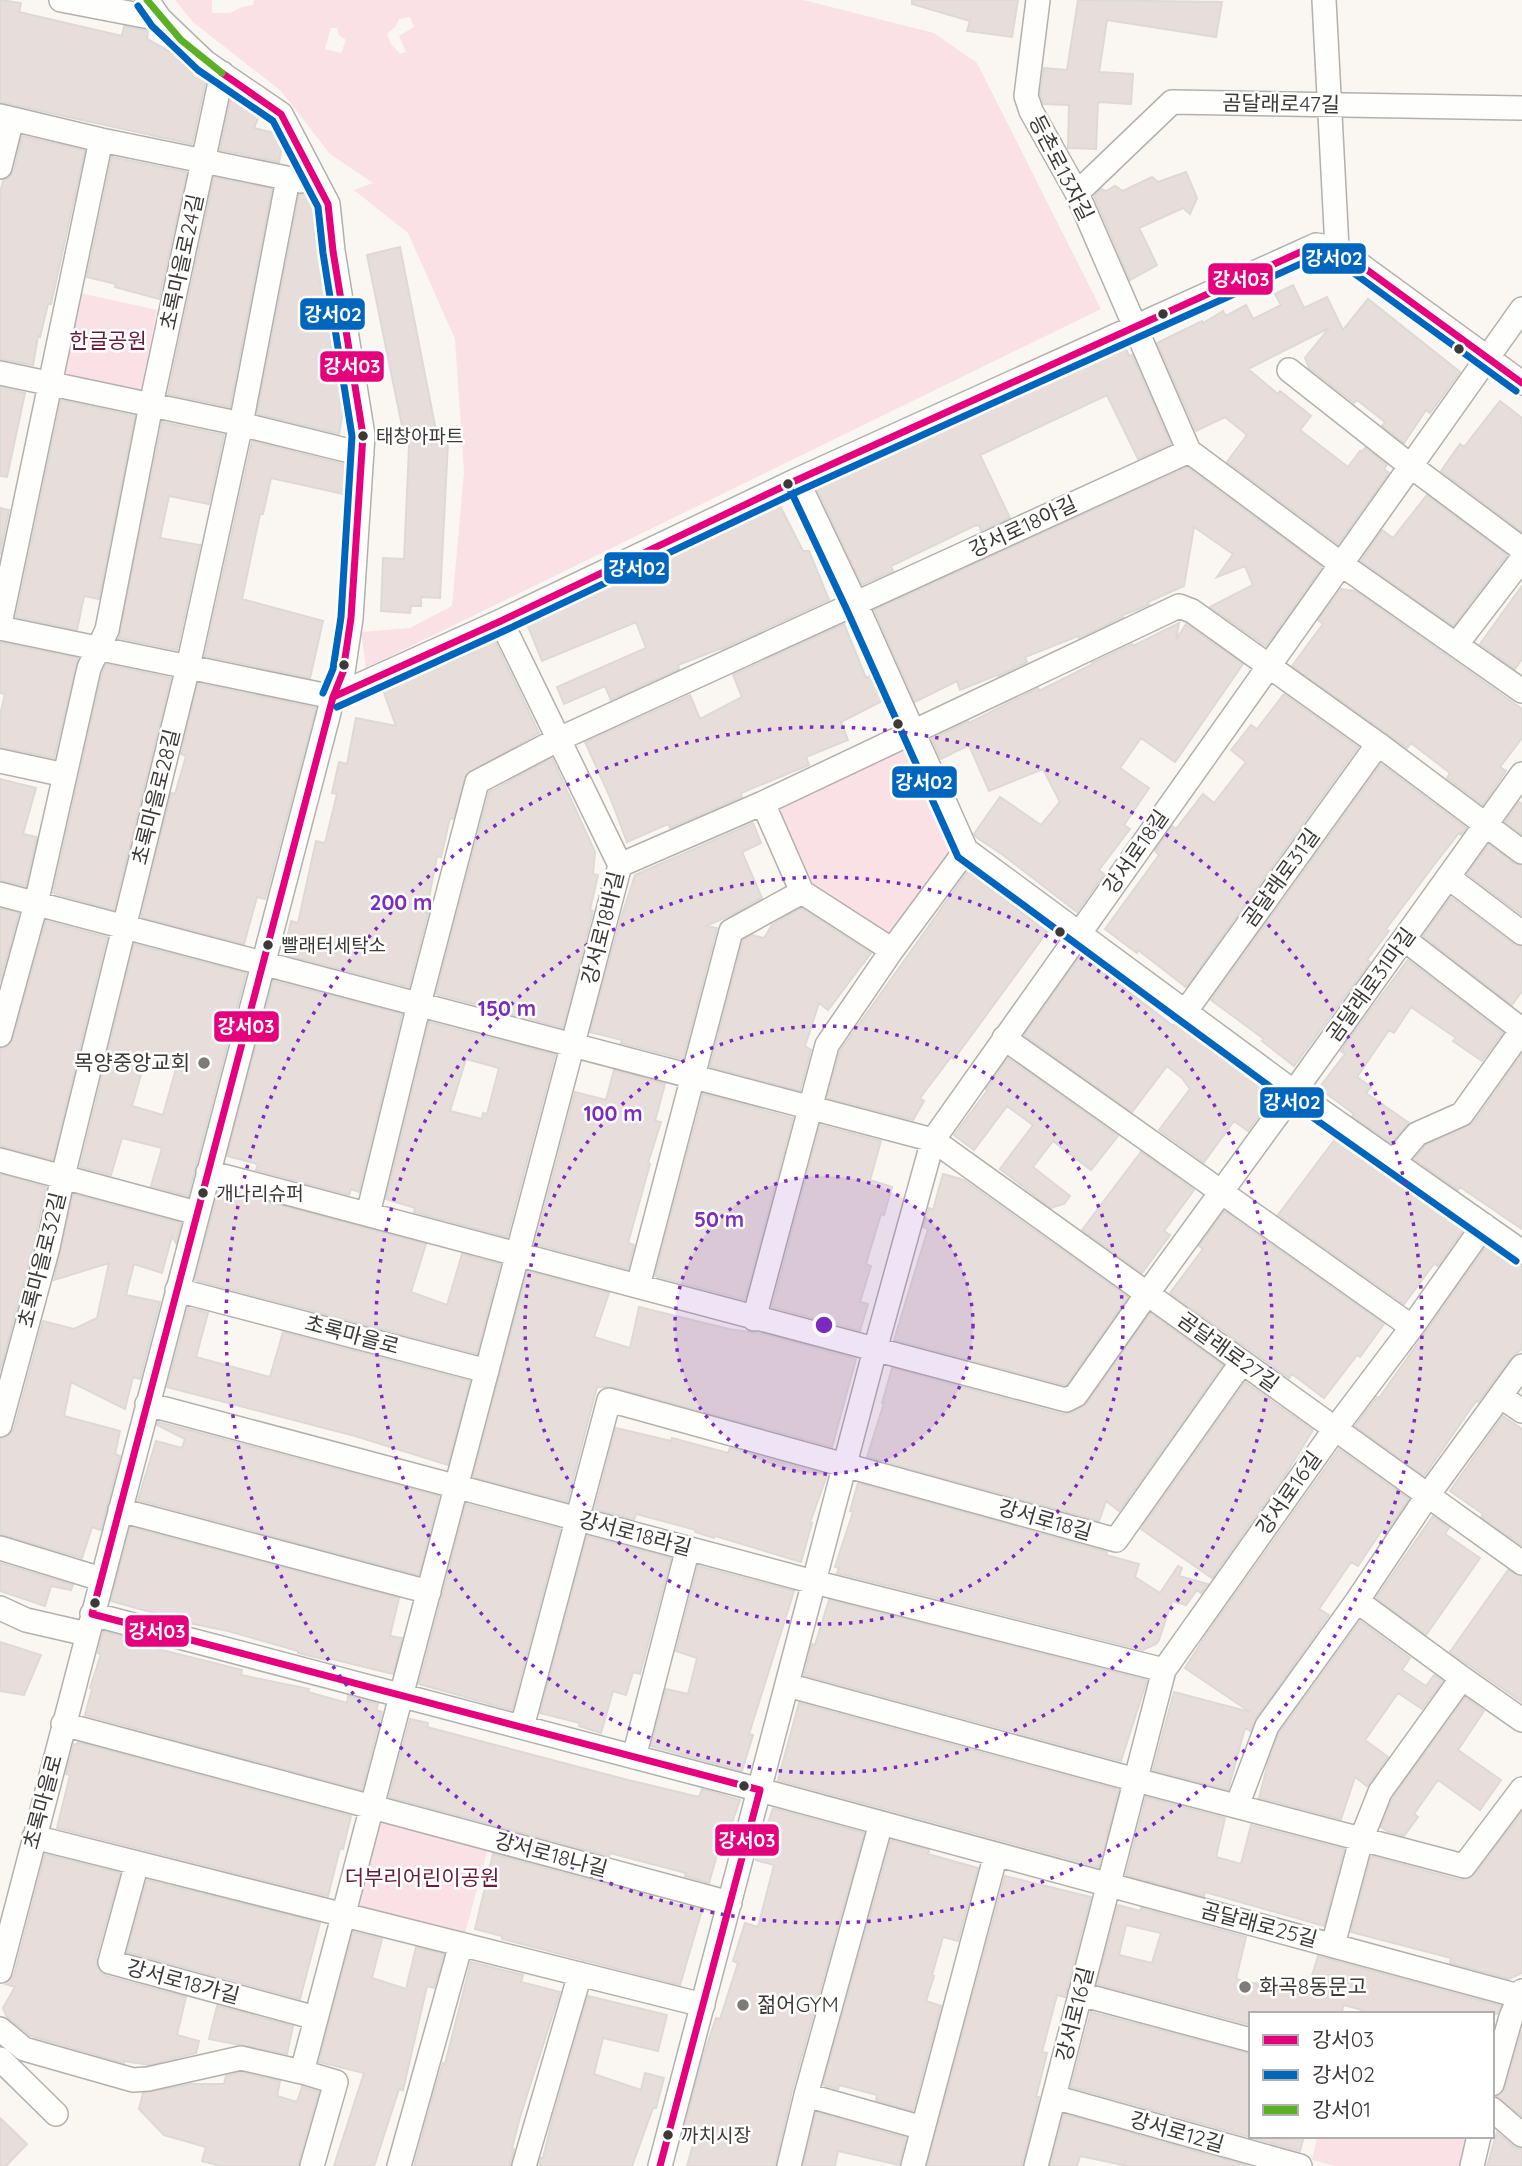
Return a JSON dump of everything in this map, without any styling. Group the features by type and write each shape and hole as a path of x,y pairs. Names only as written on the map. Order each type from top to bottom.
{"street":[{"name":"초록마을로","path":"0,1971 3,1940 34,1837 333,697 343,672 351,618 363,435 328,204 281,114 205,62 153,9 61,0"},
{"name":"등촌로13자길","path":"1038,0 1026,96 1077,193 1136,328"},
{"path":"1324,0 1337,248"},
{"name":"초록마을로24길","path":"99,647 107,629 151,405 222,73"},
{"name":"곰달래로47길","path":"1077,193 1172,102 1522,108"},
{"path":"0,167 6,118 318,184"},
{"path":"101,140 0,626 333,697 501,621 797,480 1316,245 1337,248 1522,383"},
{"path":"241,424 288,179"},
{"name":"강서로18길","path":"660,2166 933,1140 1522,309"},
{"path":"1136,328 1189,451 1341,564 1522,691"},
{"path":"1289,370 1522,549"},
{"path":"0,373 241,424 362,454"},
{"name":"초록마을로28길","path":"62,1176 188,667 241,424"},
{"name":"강서로18아길","path":"559,738 1189,451"},
{"path":"797,480 856,604 966,850 1294,1092 1522,1252"},
{"path":"1456,645 1522,559"},
{"path":"620,865 763,803 1179,606 1192,611 1378,744 1522,852"},
{"name":"강서로18바길","path":"501,621 620,865 518,1254"},
{"path":"0,1035 36,904 89,668 99,647"},
{"path":"368,1214 477,782 559,738"},
{"name":"곰달래로31길","path":"1185,1012 1378,744"},
{"path":"0,761 65,775"},
{"name":"곰달래로31마길","path":"1294,1092 1522,774"},
{"path":"763,803 802,892 892,950"},
{"path":"754,1319 827,1045 892,950 966,850"},
{"path":"1448,877 1522,933"},
{"path":"638,1286 731,931 802,892"},
{"path":"0,894 933,1140"},
{"path":"1394,1161 1417,1134 1462,1114 1522,1030 1404,939"},
{"path":"1004,1038 1412,1327"},
{"path":"208,1172 1066,1400 1076,1395 1294,1092"},
{"name":"곰달래로27길","path":"933,1140 1522,1563"},
{"name":"초록마을로32길","path":"0,1160 197,1213"},
{"name":"초록마을로32길","path":"0,1425 48,1247 62,1176"},
{"name":"강서로16길","path":"1036,2166 1164,1670 1484,1225"},
{"path":"302,2072 518,1254"},
{"name":"초록마을로","path":"177,1290 487,1371"},
{"name":"강서로18길","path":"577,1519 609,1400 1116,1539 1242,1362"},
{"path":"1237,1806 1267,1727 1357,1601 1428,1495 1522,1366"},
{"path":"1500,1396 1522,1412"},
{"name":"강서로18라길","path":"147,1404 814,1582"},
{"path":"120,1510 429,1592"},
{"path":"522,1727 577,1519"},
{"path":"0,1548 102,1579"},
{"path":"634,1757 688,1548"},
{"path":"814,1582 1164,1670"},
{"path":"1357,1601 1522,1720"},
{"path":"0,1608 26,1620 90,1624"},
{"name":"곰달래로25길","path":"90,1624 401,1695 1521,1994"},
{"path":"1332,1945 1361,1840 1380,1793 1462,1678"},
{"path":"787,1685 1464,1866 1522,1789"},
{"name":"강서로18나길","path":"63,1724 730,1903"},
{"path":"789,2166 881,1823"},
{"path":"34,1837 703,2005"},
{"path":"913,2166 996,1854"},
{"name":"강서로18가길","path":"137,1863 110,1962 316,2018"},
{"path":"398,2166 461,1944"},
{"path":"524,2166 580,1974"},
{"path":"1080,1993 1249,2039"},
{"path":"1494,2077 1511,2017 1521,1994"},
{"path":"0,2029 24,2049 134,2080 148,2080 241,2058 336,2082 312,2166"},
{"path":"0,2059 56,2115"},
{"path":"806,2095 923,2127"},
{"name":"강서로12길","path":"1054,2097 1300,2166"},
{"path":"1494,2111 1522,2135"},
{"path":"1472,2166 1479,2138"}],"green space":[{"path":"175,0 212,0 212,13 230,13 253,5 254,0 803,0 934,33 977,63 1101,309 366,668 361,632 410,628 452,606 464,472 455,339 408,233 354,190 373,183 330,154 281,91 193,22","holes":["410,17 414,27 399,36 406,52 400,54 387,34 399,19","331,28 337,28 339,35 346,40 341,53 325,49"]},
{"name":"한글공원","path":"75,292 157,310 141,390 58,373"},
{"path":"907,748 954,854 892,937 813,884 779,808"},
{"name":"더부리어린이공원","path":"380,1819 488,1848 464,1937 356,1908"},
{"path":"1317,2138 1468,2138 1463,2166 1335,2166 1312,2160"}],"building":[{"path":"0,0 21,3 19,12 122,36 124,26 148,31 147,39 178,56 206,80 192,144 0,102"},
{"path":"912,0 1018,0 1012,37 967,31 970,21 912,4"},
{"path":"1078,0 1222,2 1216,37 1107,20 1099,72 1133,74 1131,104 1098,102 1096,149 1068,148 1069,105 1043,104 1040,95 1044,68 1067,70"},
{"path":"231,97 259,116 254,128 275,133 282,147 279,162 220,150"},
{"path":"22,136 85,150 51,304 48,304 40,337 38,336 33,365 0,359 0,193 3,181 10,177 14,170"},
{"path":"112,157 187,172 159,299 87,277"},
{"path":"1186,172 1197,198 1190,214 1183,208 1139,228 1157,265 1130,280 1094,196 1101,189 1106,191 1115,186 1123,191 1152,177 1158,182"},
{"path":"214,177 272,189 230,407 168,394"},
{"path":"307,194 314,208 315,235 322,269 320,283 324,284 323,320 330,321 331,356 344,405 339,434 257,414 299,195"},
{"path":"400,247 438,441 448,442 440,598 421,597 421,606 411,606 410,613 381,611 383,558 404,559 410,425 402,426 367,255"},
{"path":"1293,285 1304,308 1327,297 1343,330 1368,299 1460,372 1430,413 1426,410 1404,443 1382,426 1385,422 1357,400 1354,403 1309,368 1305,358 1329,328 1248,369 1311,416 1300,430 1348,467 1365,448 1387,465 1384,469 1389,473 1338,544 1227,462 1247,435 1225,417 1196,431 1157,343 1223,311 1226,316 1246,305 1253,319 1281,305 1275,294"},
{"path":"1125,347 1129,356 1132,355 1171,444 1138,459 1107,395 980,455 1010,518 981,531 979,525 974,526 891,566 893,571 862,585 816,487"},
{"path":"0,387 25,393 7,477 0,476"},
{"path":"61,400 135,416 99,599 84,596 77,630 16,617"},
{"path":"1500,401 1522,418 1522,532 1441,471 1460,444 1464,447"},
{"path":"162,422 224,435 209,504 169,496 160,538 200,545 177,650 119,638"},
{"path":"252,441 347,465 343,494 271,478 263,514 260,514 242,599 323,621 310,678 205,656"},
{"path":"1187,467 1322,567 1266,646 1210,607 1253,585 1245,566 1217,577 1233,554 1194,527 1184,586 1079,638 1078,636 1025,657 1027,662 998,676 960,690 957,681 915,702 874,610"},
{"path":"1427,495 1507,555 1453,626 1361,561 1382,530 1393,538"},
{"path":"779,504 803,551 809,551 829,600 722,649 678,665 679,669 611,700 605,686 564,704 557,687 646,648 636,622 542,661 527,624"},
{"path":"0,508 9,510 0,555"},
{"path":"1522,586 1522,659 1515,669 1480,644"},
{"path":"1341,589 1355,591 1522,709 1522,738 1500,767 1506,771 1483,805 1447,778 1450,773 1411,743 1407,748 1292,666 1323,624 1318,620"},
{"path":"1179,623 1176,640 1186,624 1243,664 1175,762 1141,738 1120,768 1149,788 1124,825 1130,829 1099,870 1104,874 1077,912 974,834 1000,797 1041,825 1060,802 1043,769 989,791 969,745 941,759 932,739"},
{"path":"844,624 866,678 872,675 884,700 841,722 848,740 806,757 809,765 741,793 742,797 670,828 668,824 627,842 585,742 690,695 700,719 742,697 733,675"},
{"path":"495,641 539,733 466,774 453,819 450,818 441,857 437,856 428,913 409,987 289,956 285,947 291,921 298,923 316,841 325,843 337,794 332,793 339,762 347,764 356,718 396,726 383,690 421,672 478,651 477,648"},
{"path":"0,642 78,658 54,758 0,747 0,715 5,694 0,693"},
{"path":"106,664 171,678 114,910 53,893"},
{"path":"198,683 316,708 265,899 257,897 244,944 141,917 171,793 175,794 186,756 181,754"},
{"path":"1284,694 1358,747 1186,987 1138,950 1137,953 1105,929 1159,855 1155,851 1172,826 1176,829 1203,794 1214,803 1246,762 1231,750 1251,725 1257,729"},
{"path":"552,758 595,852 593,874 598,875 590,910 593,911 563,1028 436,994 489,792"},
{"path":"1381,764 1466,828 1461,835 1459,833 1386,929 1389,931 1367,960 1370,962 1294,1066 1262,1041 1264,1039 1211,1000"},
{"path":"0,779 36,788 23,834 37,837 26,886 0,880"},
{"path":"1519,802 1522,804 1522,835 1505,822"},
{"path":"753,823 761,843 742,852 762,898 706,926 717,928 683,1059 590,1032 635,875"},
{"path":"1489,844 1522,866 1522,915 1467,874"},
{"path":"968,871 1047,932 954,1059 951,1057 920,1098 924,1101 913,1120 827,1098 840,1051"},
{"path":"1451,897 1514,944 1522,947 1522,991 1512,1005 1423,936"},
{"path":"0,908 19,913 0,982"},
{"path":"801,908 871,953 828,1010 819,1003 805,1046 811,1050 800,1091 710,1067 743,940 752,935 764,938 772,925"},
{"path":"46,921 107,937 53,1160 0,1146 0,1049 9,1045 13,1039"},
{"path":"134,944 246,973 188,1196 151,1186 162,1148 122,1138 111,1175 80,1167","holes":["146,1057 177,1065 163,1115 132,1106"]},
{"path":"1080,956 1105,975 1107,971 1127,986 1125,989 1173,1026 1176,1022 1274,1095 1248,1131 1234,1121 1204,1162 1159,1130 1190,1089 1182,1078 1167,1066 1132,1112 1024,1035"},
{"path":"1408,960 1503,1033 1482,1061 1453,1041 1456,1038 1411,1007 1394,1033 1389,1030 1357,1077 1371,1087 1366,1093 1409,1123 1391,1143 1352,1116 1354,1114 1319,1088 1345,1054 1341,1051"},
{"path":"273,981 402,1014 359,1192 351,1189 349,1195 256,1170 258,1164 227,1156"},
{"path":"429,1022 555,1055 507,1237 414,1212 415,1208 386,1199","holes":["466,1059 499,1068 487,1114 483,1113 482,1119 450,1111"]},
{"path":"1522,1054 1522,1229 1414,1159 1426,1145 1473,1123"},
{"path":"1008,1058 1118,1136 1091,1170 1053,1141 1033,1167 1070,1196 1064,1204 1051,1208 1000,1169 1033,1125 1007,1106 974,1150 954,1135"},
{"path":"614,1070 665,1084 655,1121 661,1122 628,1243 634,1245 628,1269 535,1244 575,1092 606,1100"},
{"path":"703,1094 793,1118 745,1300 655,1276"},
{"path":"820,1125 881,1141 870,1180 892,1187 866,1264 871,1266 860,1302 868,1304 860,1331 772,1307"},
{"path":"1336,1138 1464,1229 1438,1266 1434,1264 1404,1304 1278,1215"},
{"path":"1141,1152 1194,1190 1164,1231 1170,1235 1142,1273 1082,1230"},
{"path":"0,1174 46,1187 34,1244 0,1371"},
{"path":"943,1174 964,1180 1128,1297 1067,1384 894,1340 928,1229 923,1227 929,1208 933,1210"},
{"path":"219,1189 426,1244 411,1292 447,1305 462,1254 500,1264 477,1354 195,1280"},
{"path":"73,1194 181,1223 176,1243 172,1236 162,1273 134,1264 126,1295 160,1302 140,1379 133,1377 125,1409 71,1382 64,1416 120,1431 115,1454 120,1456 101,1530 92,1527 82,1558 0,1534 0,1439 14,1429 43,1321 74,1329 97,1318 109,1263 54,1280"},
{"path":"1224,1211 1384,1324 1360,1357 1357,1355 1324,1398 1292,1374 1289,1378 1170,1293 1203,1249 1199,1246"},
{"path":"1487,1245 1522,1266 1522,1349 1511,1358 1478,1402 1476,1401 1424,1476 1355,1426 1377,1397 1379,1398"},
{"path":"527,1271 609,1293 594,1337 630,1348 639,1307 729,1329 764,1334 856,1359 832,1447 613,1387 597,1387 567,1502 473,1477"},
{"path":"188,1308 208,1313 196,1357 270,1377 283,1332 470,1381 448,1465 355,1436 167,1387"},
{"path":"1150,1313 1223,1365 1119,1511 1106,1501 1099,1521 867,1457 892,1368 1062,1414 1071,1413 1087,1403"},
{"path":"1245,1382 1313,1430 1287,1472 1212,1578 1141,1529"},
{"path":"1503,1416 1522,1429 1522,1546 1450,1491"},
{"path":"158,1422 439,1496 419,1575 138,1500 156,1441 182,1448 185,1439 157,1425"},
{"path":"616,1428 671,1441 672,1438 728,1453 730,1448 827,1475 810,1523 801,1562 636,1514 634,1520 595,1509"},
{"path":"1339,1449 1409,1499 1386,1533 1382,1530 1358,1566 1351,1562 1319,1609 1329,1615 1256,1718 1250,1731 1245,1728 1228,1790 1153,1770 1174,1692 1250,1712 1185,1668"},
{"path":"858,1483 1107,1552 1106,1555 1139,1564 1135,1577 1160,1593 1178,1566 1182,1568 1179,1576 1208,1584 1201,1593 1197,1590 1186,1605 1172,1601 1159,1640 1143,1650 837,1573 839,1568 835,1567 853,1512 850,1511"},
{"path":"466,1504 560,1529 512,1710 419,1684"},
{"path":"1433,1516 1449,1528 1445,1534 1480,1558 1426,1635 1376,1598"},
{"path":"130,1527 399,1598 390,1636 402,1638 393,1674 298,1653 228,1631 111,1601"},
{"path":"587,1536 671,1558 640,1674 633,1672 626,1695 613,1691 601,1733 579,1726 580,1723 540,1713"},
{"path":"0,1563 73,1585 71,1590 51,1586 45,1606 0,1591"},
{"path":"698,1566 794,1591 749,1734 753,1735 742,1771 651,1746 666,1689 688,1694 697,1658 676,1651"},
{"path":"1508,1570 1522,1577 1522,1702 1450,1652"},
{"path":"829,1600 1147,1680 1121,1761 804,1675 812,1644 815,1645"},
{"path":"1360,1621 1410,1658 1402,1670 1426,1686 1434,1675 1443,1681 1422,1709 1398,1693 1365,1740 1388,1757 1367,1786 1355,1777 1341,1819 1259,1798 1279,1733"},
{"path":"103,1631 155,1645 158,1649 242,1670 241,1675 309,1689 308,1692 347,1703 348,1696 378,1704 376,1710 382,1712 362,1790 85,1715 101,1654 98,1653"},
{"path":"0,1642 41,1655 24,1695 0,1691"},
{"path":"1465,1697 1484,1711 1458,1750 1501,1780 1480,1810 1438,1780 1414,1814 1418,1817 1404,1836 1387,1831 1381,1827 1392,1799"},
{"path":"799,1703 1119,1790 1099,1867 778,1780"},
{"path":"410,1719 428,1723 427,1727 624,1779 699,1797 702,1789 740,1800 723,1848 719,1847 709,1883 685,1876 686,1873 610,1853 609,1856 389,1797"},
{"path":"78,1742 351,1816 328,1896 57,1828 70,1775 66,1774 74,1744 77,1745"},
{"path":"1146,1797 1225,1818 1216,1857 1241,1864 1251,1825 1344,1849 1324,1926 1205,1892 1204,1896 1126,1875"},
{"path":"773,1808 864,1833 792,2091 775,2166 687,2166 694,2141 682,2137 702,2060 716,2018 720,2019 738,1963 733,1961 745,1923 758,1927 774,1865 756,1860"},
{"path":"1522,1812 1522,1973 1509,1979 1450,1963 1451,1958 1351,1932 1371,1856 1460,1880 1468,1879 1475,1874"},
{"path":"891,1840 929,1850 928,1854 978,1868 958,1941 943,1937 932,1975 934,1976 926,2001 941,2006 913,2111 876,2100 877,2095 839,2085 838,2089 823,2085"},
{"path":"45,1854 120,1873 96,1958 97,1966 106,1976 186,1997 177,2035 199,2041 196,2053 149,2065 124,2063 31,2036 7,2017 3,2008 15,1987 5,1984 14,1975"},
{"path":"493,1854 648,1896 647,1898 702,1910 680,1985 502,1939 502,1936 475,1929"},
{"path":"1005,1876 1091,1897 1065,1997 1057,1995 1042,2052 1047,2053 1022,2166 927,2166"},
{"path":"147,1880 320,1923 300,1999 127,1952"},
{"path":"1118,1905 1140,1911 1141,1908 1246,1937 1236,1979 1306,1995 1318,1956 1501,2006 1497,2014 1494,2014 1369,2012 1344,2005 1342,2012 1249,2012 1249,2024 1097,1984","holes":["1126,1925 1161,1933 1152,1963 1119,1955"]},
{"path":"353,1932 382,1939 372,1978 406,1989 416,1947 444,1954 434,1988 427,1986 403,2090 399,2089 374,2166 334,2166 364,2073 319,2062"},
{"path":"471,1962 523,1975 521,1982 560,1992 520,2117 510,2166 414,2166 435,2089 443,2063 445,2064"},
{"path":"588,1996 667,2015 658,2051 603,2038 594,2074 641,2090 645,2073 664,2078 656,2108 653,2108 632,2166 539,2166 543,2158"},
{"path":"217,2006 293,2026 287,2054 209,2039"},
{"path":"1091,2012 1249,2053 1249,2137 1071,2087"},
{"path":"1522,2030 1522,2116 1497,2097 1505,2088"},
{"path":"241,2072 280,2081 277,2096 297,2102 302,2087 319,2092 298,2166 221,2166 202,2161 206,2147 164,2135 139,2109 143,2093 191,2084 224,2084 226,2076"},
{"path":"816,2112 906,2138 899,2165 838,2151 835,2166 803,2166"},
{"path":"1064,2114 1248,2166 1128,2166 1080,2156 1077,2166 1050,2166"},
{"path":"0,2118 27,2144 6,2166 0,2166"},
{"path":"1497,2132 1513,2146 1522,2149 1522,2166 1487,2166"},
{"path":"1253,2138 1303,2138 1300,2151"}],"transit line":[{"name":"강서01","path":"147,0 181,40 222,73"},
{"name":"강서02","path":"138,6 152,26 198,70 273,121 318,207 352,436 341,617 333,669 323,693"},
{"name":"강서03","path":"222,73 281,114 328,204 363,435 351,618 343,672 333,697 92,1614 760,1790 660,2166"},
{"name":"강서03","path":"333,697 501,621 797,480 1316,245 1337,248 1522,383"},
{"name":"강서02","path":"337,707 801,490 1318,256 1333,258 1516,391"},
{"name":"강서02","path":"788,485 958,857 1288,1100 1516,1261"}],"place":[{"name":"태창아파트","path":"363,436"},
{"name":"빨래터세탁소","path":"268,945"},
{"name":"목양중앙교회","path":"204,1063"},
{"name":"개나리슈퍼","path":"203,1193"},
{"name":"화곡8동문고","path":"1245,1987"},
{"name":"젊어GYM","path":"743,2005"},
{"name":"까치시장","path":"668,2135"}]}
